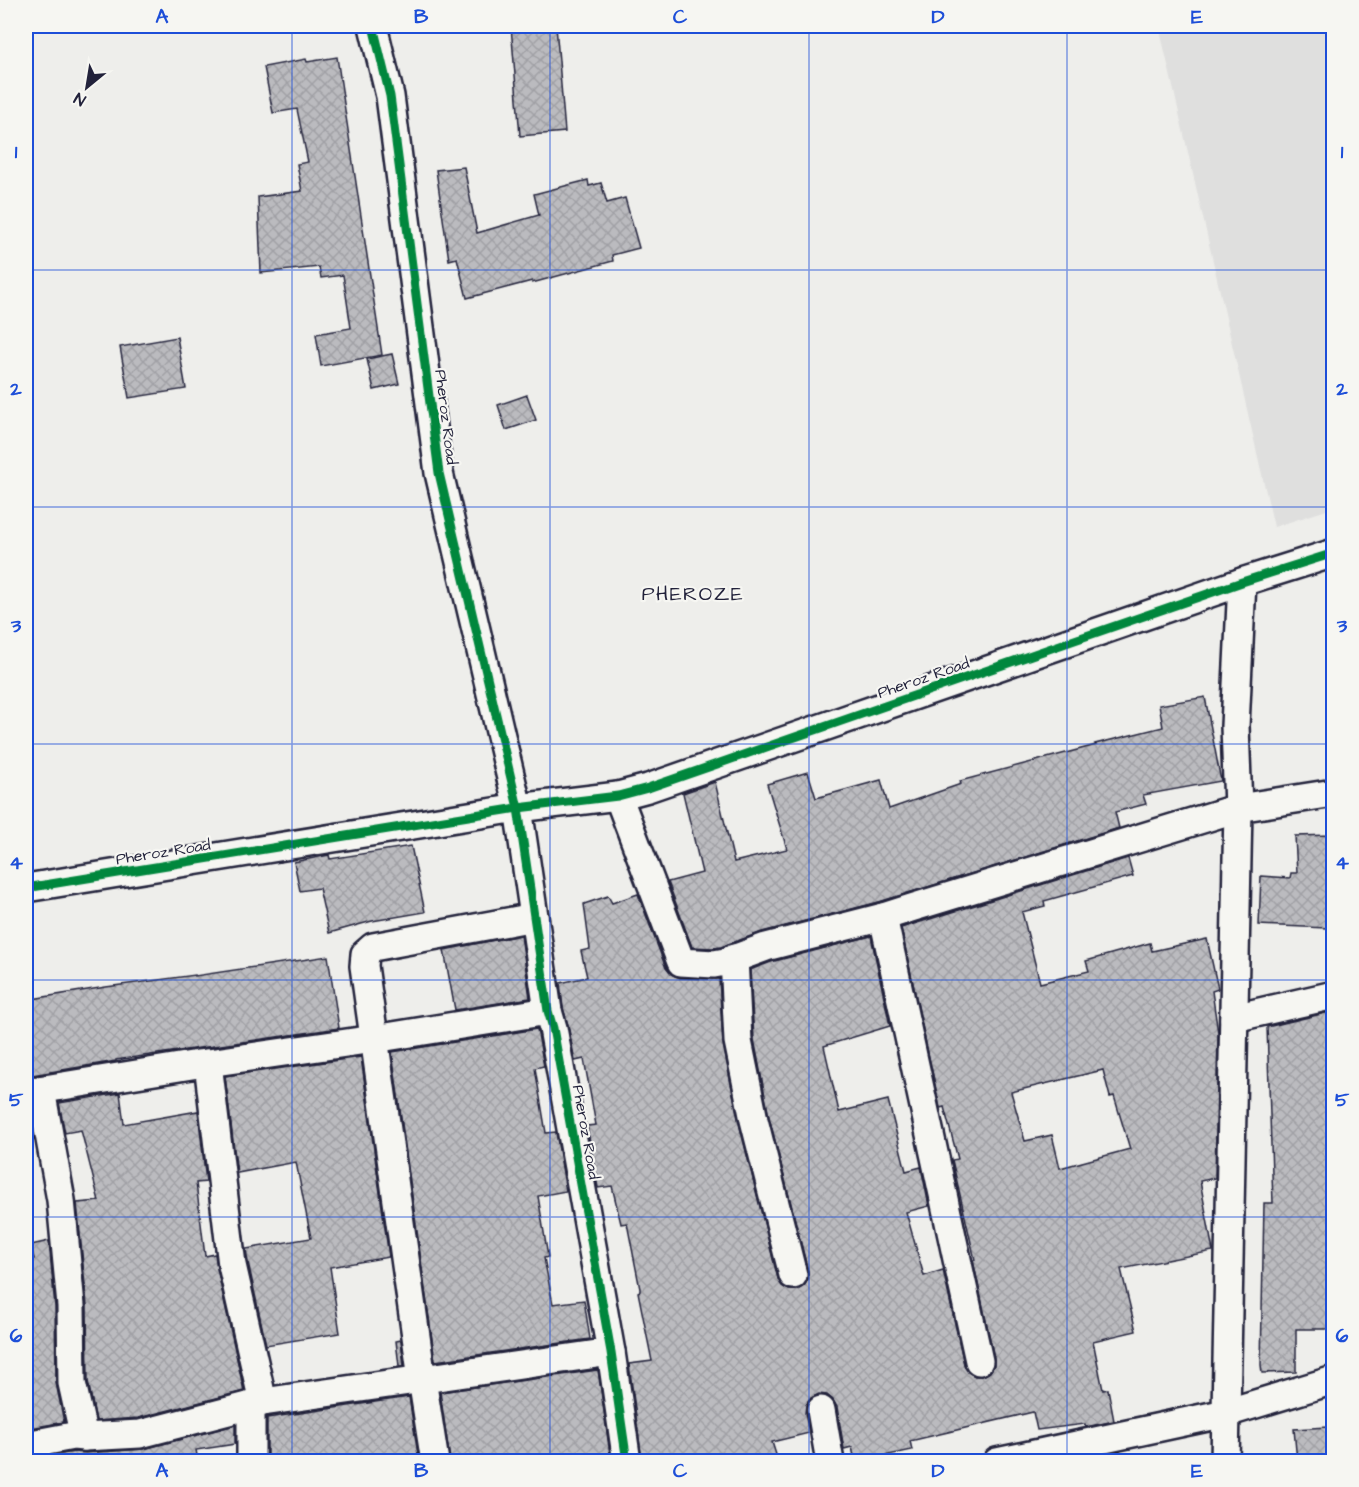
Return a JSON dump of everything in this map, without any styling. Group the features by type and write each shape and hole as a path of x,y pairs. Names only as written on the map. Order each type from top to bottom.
{"street":[{"name":"Pheroz Road","path":"373,26 390,96 439,473 518,808 548,1011 553,1028 611,1352 627,1461"},
{"name":"Pheroz Road","path":"26,888 518,808 618,796 648,788 1242,582 1334,553"},
{"path":"1225,1461 1238,808 1235,726 1242,582"},
{"path":"618,796 681,962 714,964 766,947 883,917 1238,808 1334,793"},
{"path":"435,1461 374,1039 364,954 373,947 534,916"},
{"path":"883,917 978,1361"},
{"path":"734,958 738,1041 754,1120 793,1275"},
{"path":"1234,1018 1334,995"},
{"path":"77,1445 72,1383 71,1306 61,1200 33,1091 548,1011"},
{"path":"208,1063 232,1264 257,1403 251,1461"},
{"path":"26,1445 77,1445 140,1434 257,1403 611,1352"},
{"path":"997,1461 1226,1413 1334,1380"},
{"path":"821,1410 830,1461"}],"shaded area":[{"path":"1159,26 1333,26 1333,508 1274,527"}],"building":[{"path":"511,26 556,26 565,132 520,136"},
{"path":"337,57 382,355 321,366 316,334 351,328 343,275 321,278 319,267 261,273 258,197 302,191 297,164 308,162 297,109 273,113 264,67 306,59 307,62"},
{"path":"464,167 477,233 539,215 534,194 588,180 589,186 601,183 607,203 625,198 639,248 612,255 613,261 467,298 457,258 449,260 436,170"},
{"path":"177,337 186,389 129,398 120,347"},
{"path":"392,354 399,384 374,390 367,359"},
{"path":"527,395 536,420 506,430 498,405"},
{"path":"1205,697 1221,781 1143,795 1146,804 1115,812 1119,828 879,902 762,932 721,947 692,947 668,882 702,873 683,793 715,782 734,862 787,849 767,784 808,772 816,798 881,780 889,809 961,784 960,781 1163,727 1159,705"},
{"path":"1334,835 1334,916 1326,918 1327,928 1259,925 1261,876 1290,878 1291,873 1297,873 1295,836"},
{"path":"411,846 425,912 372,921 329,933 319,888 300,891 294,862 329,855 330,859"},
{"path":"1128,858 1133,876 1044,901 1045,906 1022,912 1040,983 1089,971 1086,961 1150,943 1152,951 1207,939 1218,989 1212,991 1218,1033 1215,1178 1200,1181 1213,1251 1121,1269 1136,1331 1093,1341 1103,1390 1108,1389 1114,1421 1086,1427 1085,1424 1037,1430 1033,1412 910,1441 912,1450 855,1461 852,1447 844,1449 837,1407 827,1395 819,1394 811,1398 806,1405 805,1413 809,1433 772,1442 778,1461 642,1461 629,1364 652,1361 638,1292 640,1289 627,1223 621,1224 612,1186 598,1188 587,1126 596,1125 584,1059 575,1061 560,983 587,977 581,951 590,949 584,904 608,896 612,903 638,894 666,968 671,974 680,978 719,979 723,1044 739,1123 778,1279 782,1286 789,1290 797,1290 804,1286 808,1279 808,1271 769,1117 754,1039 750,970 771,962 871,936 890,1026 824,1046 839,1112 888,1100 906,1171 921,1167 929,1206 906,1212 924,1276 943,1270 964,1364 968,1372 975,1376 982,1376 990,1372 994,1365 994,1358 952,1160 958,1159 944,1107 940,1108 901,928","holes":["1103,1070 1110,1097 1114,1096 1130,1149 1060,1168 1052,1135 1025,1141 1011,1092"]},
{"path":"521,935 530,998 455,1010 444,950"},
{"path":"328,956 339,1028 116,1060 26,1076 26,1000"},
{"path":"1334,1011 1334,1153 1331,1153 1330,1242 1334,1242 1334,1329 1296,1329 1296,1372 1262,1373 1264,1203 1273,1203 1267,1027"},
{"path":"537,1029 544,1066 535,1068 546,1133 556,1132 566,1191 538,1196 548,1257 544,1258 553,1304 584,1300 590,1339 435,1361 392,1052"},
{"path":"361,1057 389,1257 330,1267 340,1333 266,1345 246,1249 311,1238 296,1162 237,1173 225,1076"},
{"path":"120,1093 124,1124 198,1111 206,1182 196,1183 205,1256 215,1254 244,1391 138,1418 96,1421 88,1381 87,1305 77,1203 99,1201 81,1130 65,1133 59,1103"},
{"path":"26,1107 34,1139 26,1140"},
{"path":"49,1241 55,1307 56,1383 64,1422 26,1429 26,1261 34,1259 31,1245"},
{"path":"401,1340 404,1366 399,1366 396,1341"},
{"path":"598,1370 611,1461 450,1461 440,1392"},
{"path":"409,1397 419,1461 267,1461 267,1418"},
{"path":"235,1425 235,1444 196,1450 198,1461 27,1461 74,1452 144,1449"},
{"path":"1328,1427 1330,1461 1297,1461 1294,1429"},
{"path":"1120,1452 1121,1461 1094,1461 1093,1458"}],"cycle path":[{"path":"373,26 390,96 439,473 518,808 548,1011 553,1028 611,1352 627,1462"},
{"path":"26,888 518,808 618,796 648,788 1242,582 1334,553"}],"district":[{"name":"PHEROZE","path":"693,593"}]}
